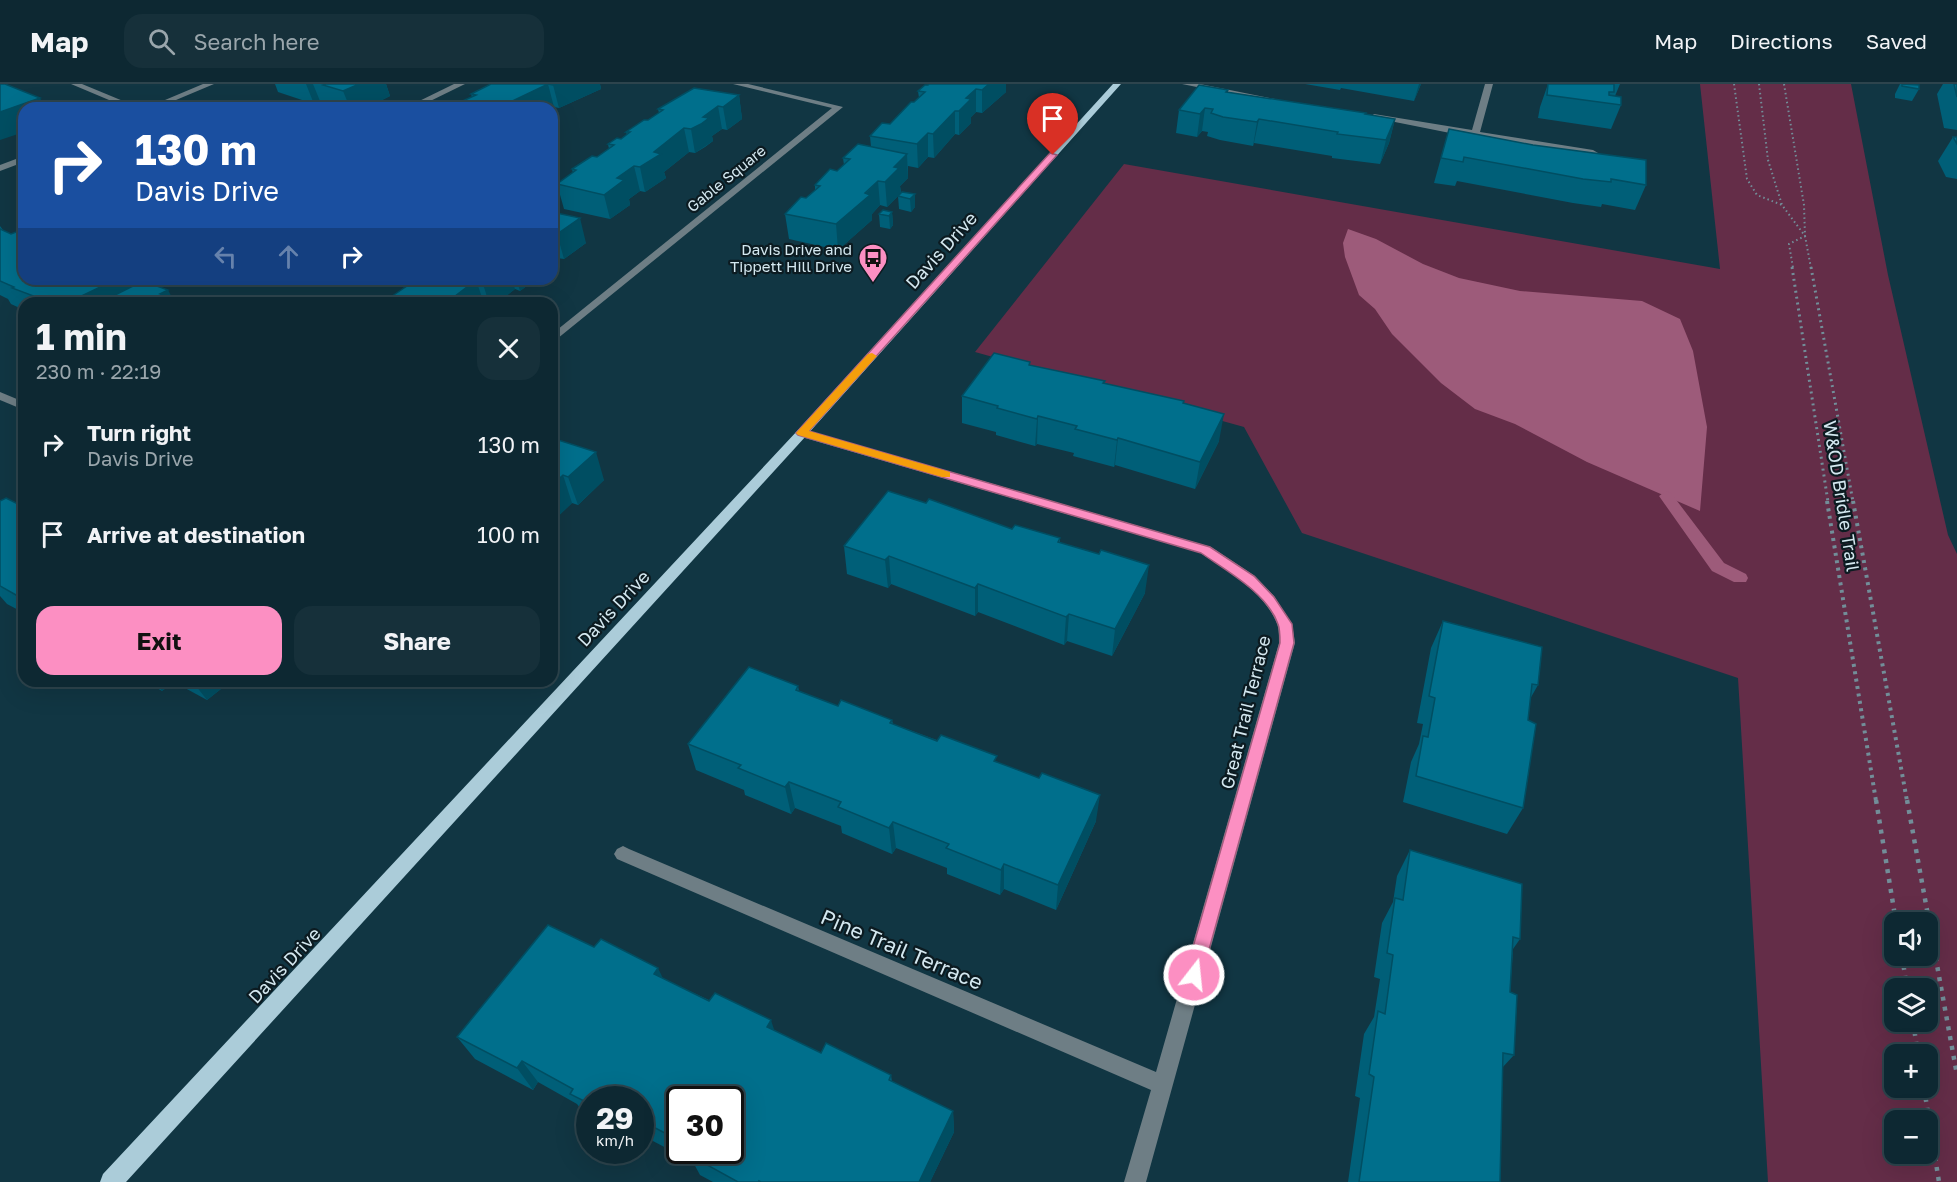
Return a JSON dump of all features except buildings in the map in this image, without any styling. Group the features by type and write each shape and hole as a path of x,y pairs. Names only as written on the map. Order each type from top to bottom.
{"main road":[{"name":"Davis Drive","path":"111,1182 802,433 1117,84"}],"street":[{"path":"75,84 121,102"},
{"path":"168,102 210,84"},
{"path":"422,102 461,84"},
{"name":"Gable Square","path":"558,335 839,107 737,84"},
{"path":"1186,84 1278,100"},
{"path":"1475,135 1489,84"},
{"path":"1359,114 1475,135 1601,154"},
{"path":"0,168 18,161"},
{"path":"0,396 18,404"},
{"name":"Great Trail Terrace","path":"802,433 1206,550 1250,579 1269,600 1285,624 1287,643 1135,1182"},
{"name":"Pine Trail Terrace","path":"623,854 1163,1085"}],"path":[{"path":"1734,84 1747,179 1757,195 1782,205"},
{"path":"1759,84 1768,160 1782,205 1805,236"},
{"path":"1784,84 1804,205 1805,236 1957,1075"},
{"name":"W&OD Bridle Trail","path":"1805,236 1788,244 1818,444 1894,912"},
{"path":"1925,1098 1939,1182"}],"shaded area":[{"path":"1700,84 1851,84 1888,275 1948,535 1957,554 1957,1182 1768,1182 1738,678 1302,533 1244,427 975,352 1124,164 1720,269"},
{"path":"1348,229 1376,239 1423,264 1459,278 1520,291 1642,301 1680,319 1693,351 1707,427 1700,511 1587,462 1515,424 1475,409 1441,383 1392,334 1375,309 1359,295 1345,257 1343,243"}],"waterway":[{"path":"1666,496 1718,567 1740,578"}],"slow traffic":[{"path":"872,356 802,433 946,475"}],"place":[{"name":"Davis Drive and Tippett Hill Drive","path":"873,284"}],"route":[{"path":"1053,155 802,433 1206,550 1250,579 1269,600 1285,624 1287,643 1194,975"}]}
